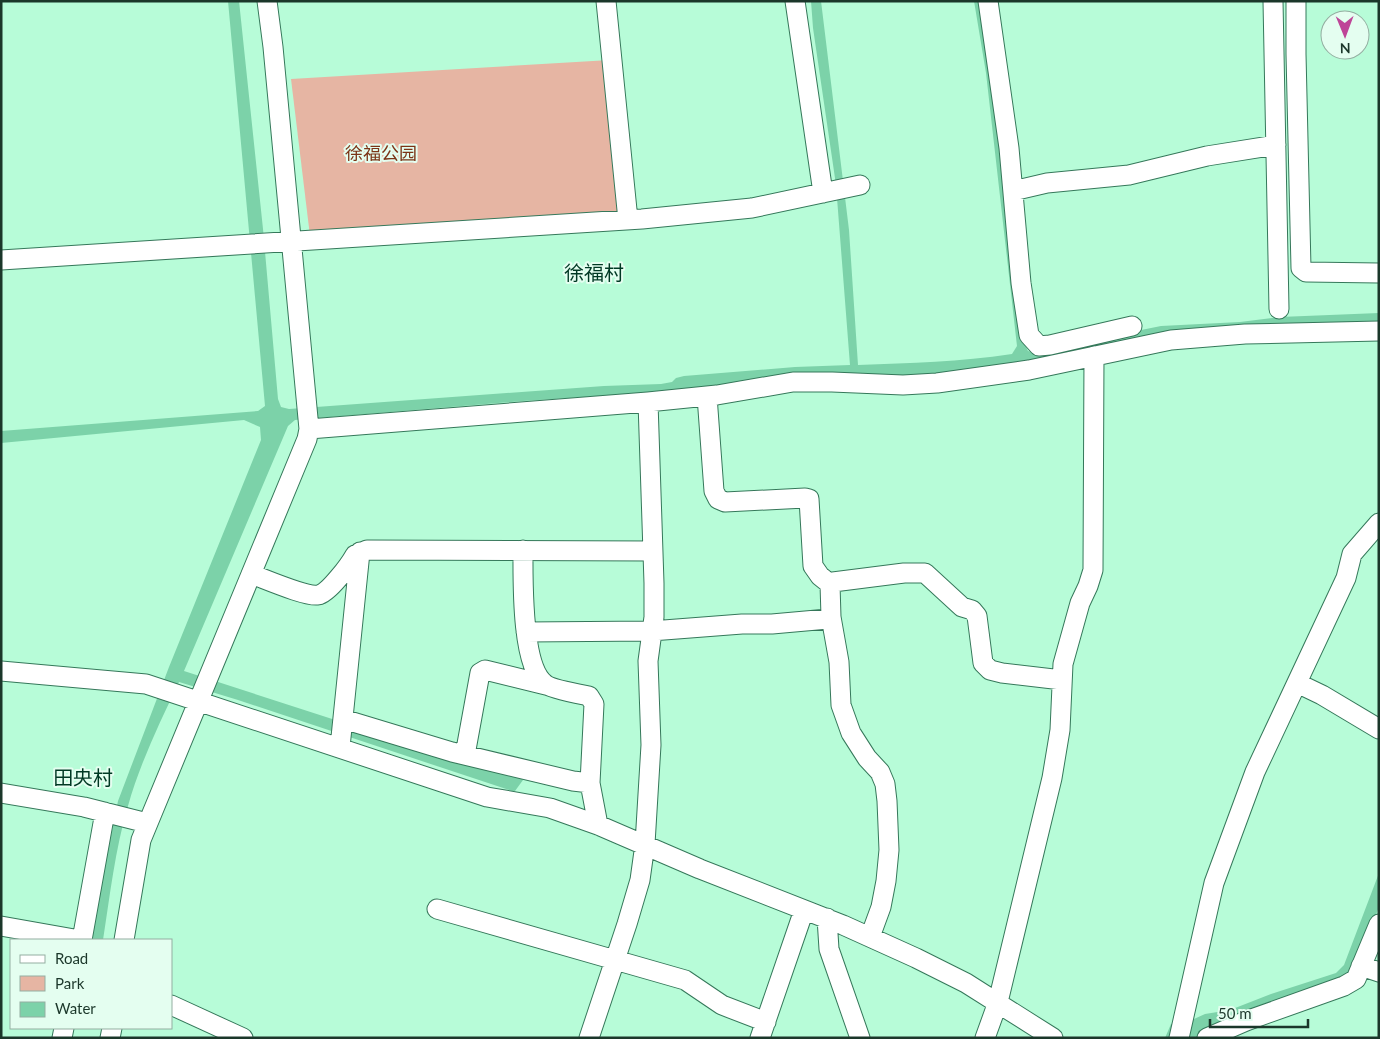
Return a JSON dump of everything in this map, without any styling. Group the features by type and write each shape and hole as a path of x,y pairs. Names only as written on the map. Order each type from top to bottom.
{"street":[{"path":"606,1 628,220"},
{"path":"795,1 823,193"},
{"path":"988,1 1009,148 1021,283 1030,335 1039,346 1132,326"},
{"path":"1273,1 1280,308"},
{"path":"1296,1 1301,268 1306,272 1379,273"},
{"path":"124,939 141,840 147,823 307,439 309,429 274,47 272,2"},
{"path":"1013,190 1046,183 1129,175 1207,156 1276,145"},
{"path":"1,260 628,220 752,208 860,185"},
{"path":"309,429 648,402 706,396 793,382 904,385 937,383 982,378 1171,340 1246,334 1379,331"},
{"path":"985,1038 998,1002 1052,778 1060,730 1063,664 1080,603 1093,570 1094,356"},
{"path":"706,396 714,491 718,499 726,502 809,499 813,566 820,576 830,584 904,572 924,573 962,607 972,610 977,616 983,663 990,670 1062,680"},
{"path":"589,1038 640,880 646,844 651,745 648,661 654,617 648,402"},
{"path":"1179,1038 1214,883 1255,772 1346,578 1352,554 1379,523"},
{"path":"251,574 302,592 317,595 325,592 355,555 366,550 653,551"},
{"path":"523,550 524,621 531,658 540,678 546,685"},
{"path":"340,748 360,552"},
{"path":"830,584 831,617 839,662 841,705 851,732 867,758 880,772 885,784 887,801 889,850 886,881 881,907 870,937"},
{"path":"526,632 651,631 828,620 831,617"},
{"path":"465,755 480,673 485,670 589,696 594,704 590,783 598,825"},
{"path":"1,671 146,684 487,797 550,808 646,844 700,869 827,918 925,962 966,983 1053,1038"},
{"path":"1297,683 1379,729"},
{"path":"343,719 465,755 573,781 590,783"},
{"path":"1,793 105,812 147,823"},
{"path":"81,939 105,812"},
{"path":"437,909 685,980 763,1030 804,910"},
{"path":"827,918 829,949 860,1038"},
{"path":"1207,1038 1246,1020 1344,986 1356,979 1370,969 1379,924"},
{"path":"1,926 75,939"},
{"path":"172,1005 243,1038"}],"green space":[{"name":"徐福公园","path":"610,60 625,215 310,236 291,79"}],"water":[{"path":"228,1 239,1 263,229 278,399 281,407 289,409 604,386 661,384 672,382 676,378 684,376 795,367 850,365 836,185 813,28 811,1 821,1 849,230 858,365 935,362 992,357 1012,354 1017,346 986,73 974,1 981,1 1025,345 1028,351 1032,352 1161,326 1240,322 1280,317 1379,313 1379,325 1052,358 944,375 717,386 662,392 523,401 295,420 288,426 184,671 391,738 521,777 523,780 515,791 512,791 179,682 144,758 123,822 103,939 90,939 118,801 169,667 261,440 260,427 244,420 1,443 1,431 258,411 265,406"},
{"path":"1379,873 1379,907 1351,973 1195,1038 1165,1038 1171,1024 1191,1022 1205,1014 1230,1010 1271,994 1336,973 1344,965"}],"district":[{"name":"徐福村","path":"594,272"},
{"name":"田央村","path":"83,777"}]}
